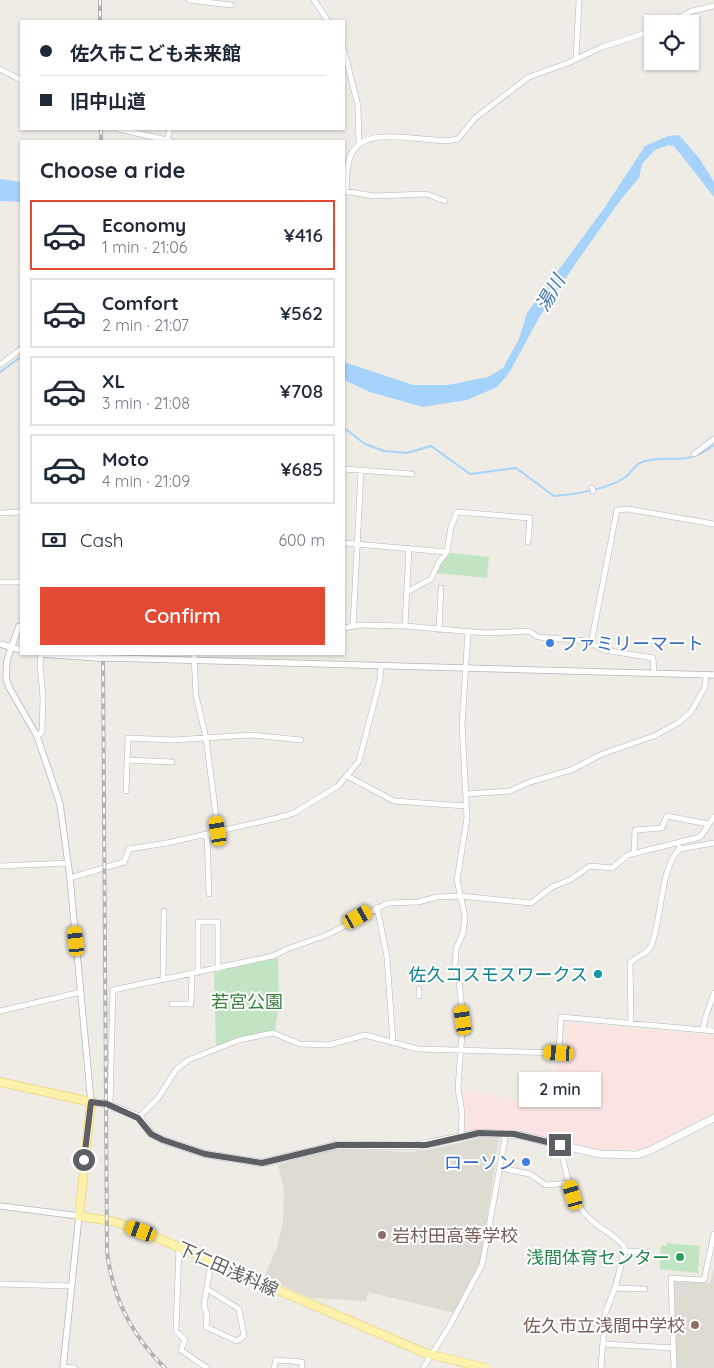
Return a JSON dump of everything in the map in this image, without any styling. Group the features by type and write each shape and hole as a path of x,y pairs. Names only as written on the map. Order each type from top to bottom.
{"main road":[{"path":"0,1082 110,1105 138,1118 151,1134 163,1140 205,1154 262,1163 337,1145 420,1146 479,1133 506,1133 599,1154 637,1154 652,1150 714,1118"},
{"path":"79,1216 91,1102"},
{"name":"下仁田浅科線","path":"79,1216 122,1224 431,1355 485,1368"}],"street":[{"path":"189,0 231,5"},
{"path":"314,0 327,20"},
{"path":"576,59 579,0"},
{"path":"684,15 692,11 714,6"},
{"path":"444,201 426,194 374,196 345,191 348,162 359,144 368,139 388,136 458,139 481,114 523,81 609,44 644,33"},
{"path":"345,54 358,106 359,144"},
{"path":"0,69 20,79"},
{"path":"122,130 165,140"},
{"path":"0,365 20,350"},
{"path":"694,454 714,439"},
{"path":"345,469 412,474"},
{"path":"353,626 361,470"},
{"path":"591,644 617,510 628,509 714,524"},
{"path":"406,592 431,579 439,562 447,552 454,516 460,510 530,518 528,542"},
{"path":"0,513 20,512"},
{"path":"345,543 447,552"},
{"path":"405,626 409,548"},
{"path":"0,582 20,582"},
{"path":"439,630 440,588"},
{"path":"20,624 6,664 3,679 37,736 57,791 70,878 91,1102"},
{"path":"345,628 353,626 405,626 468,632 529,631 538,637 591,644 604,650 654,658 654,673"},
{"path":"461,1136 462,1113 458,1088 463,1020 459,980 455,966 456,949 463,932 465,917 457,880 466,828 462,725 468,632"},
{"path":"0,644 20,650"},
{"path":"37,736 42,732 43,715 40,655"},
{"path":"66,655 194,661 714,675"},
{"path":"194,655 196,696 206,738 218,831"},
{"path":"70,878 124,862 129,849 207,834 294,813 338,786 359,761 380,680 381,666"},
{"path":"466,794 510,791 530,782 570,770 602,754 654,736 678,723 691,712 705,688 706,675"},
{"path":"126,791 128,738 174,740 251,735 301,740"},
{"path":"127,760 172,762"},
{"path":"164,769 165,761"},
{"path":"347,776 394,801 466,806"},
{"path":"634,854 635,830 662,828 667,816 708,824"},
{"path":"631,1023 630,963 646,952 652,944 662,892 679,846 700,837 714,817"},
{"path":"207,834 209,894"},
{"path":"110,1105 111,994 113,990 274,956 287,949 327,935 377,907 388,903 461,896 531,903 552,887 570,880 590,866 612,868 628,855 679,846 714,843"},
{"path":"0,866 68,863"},
{"path":"377,907 387,957 393,1043"},
{"path":"163,979 164,911"},
{"path":"198,973 198,922 218,922 218,968"},
{"path":"172,1004 192,1004 192,974"},
{"path":"419,990 419,996"},
{"path":"0,1012 80,992"},
{"path":"703,1030 704,1016 710,1009 714,993"},
{"path":"138,1118 158,1098 181,1065 239,1040 273,1033 300,1044 329,1045 365,1035 425,1049 462,1048 559,1053 561,1017 714,1031"},
{"path":"423,1368 453,1320 482,1264 506,1133"},
{"path":"560,1145 569,1184 578,1206 589,1218 622,1244 625,1251 615,1288 605,1314 601,1368"},
{"path":"500,1168 530,1174 546,1185 569,1184"},
{"path":"0,1206 79,1216 64,1367 74,1368"},
{"path":"674,1368 671,1278 704,1280 714,1234"},
{"path":"178,1247 176,1331 185,1340 181,1350 208,1368"},
{"path":"625,1251 647,1252"},
{"path":"207,1289 239,1309 244,1336 237,1341 206,1327 207,1315 204,1305 211,1262"},
{"path":"0,1284 71,1286"},
{"path":"615,1288 645,1289"},
{"path":"604,1344 674,1348"},
{"path":"274,1368 276,1360 302,1362 302,1368"}],"shaded area":[{"path":"567,1022 714,1036 714,1112 643,1149 596,1150 508,1131 465,1132 466,1115 462,1090 481,1091 533,1105 544,1106 555,1099 558,1057 566,1056"},
{"name":"岩村田高等学校","path":"480,1138 499,1139 481,1258 476,1275 454,1313 368,1292 366,1301 311,1298 264,1278 277,1247 283,1222 284,1188 278,1165 312,1154 341,1149 410,1152"},
{"name":"佐久市立浅間中学校","path":"714,1267 714,1368 676,1368 674,1282 710,1283"}],"green space":[{"path":"451,553 489,557 487,578 437,573 440,564"},
{"name":"若宮公園","path":"278,957 279,1003 275,1030 216,1046 214,972"},
{"name":"浅間体育センター","path":"667,1243 700,1246 698,1273 660,1269 661,1245 667,1246"}],"water":[{"name":"湯川","path":"679,135 699,158 714,182 714,197 674,146 669,145 655,150 642,164 639,178 622,198 540,316 509,373 497,387 467,400 423,407 370,392 345,380 345,362 413,385 448,385 488,377 503,368 519,339 527,313 605,207 645,146 668,136"},
{"path":"0,179 20,182 20,202 0,201"}],"waterway":[{"path":"0,372 20,358"},
{"path":"345,429 365,444 384,451 407,453 431,446 470,474 516,468 554,496 581,493 608,486 624,478 642,462 655,459 687,458 704,452 714,445"}],"railway":[{"path":"100,0 100,20"},
{"path":"101,130 101,140"},
{"path":"103,655 107,1251 114,1284 125,1315 143,1343 165,1368"}],"place":[{"name":"ファミリーマート","path":"550,643"},
{"name":"佐久コスモスワークス","path":"598,974"},
{"name":"ローソン","path":"526,1162"},
{"name":"岩村田高等学校","path":"382,1235"},
{"name":"浅間体育センター","path":"680,1257"},
{"name":"佐久市立浅間中学校","path":"695,1325"}],"route":[{"path":"84,1160 91,1102 107,1104 126,1111 142,1121 151,1134 163,1140 205,1154 262,1163 337,1145 426,1145 479,1133 514,1134 560,1145"}]}
